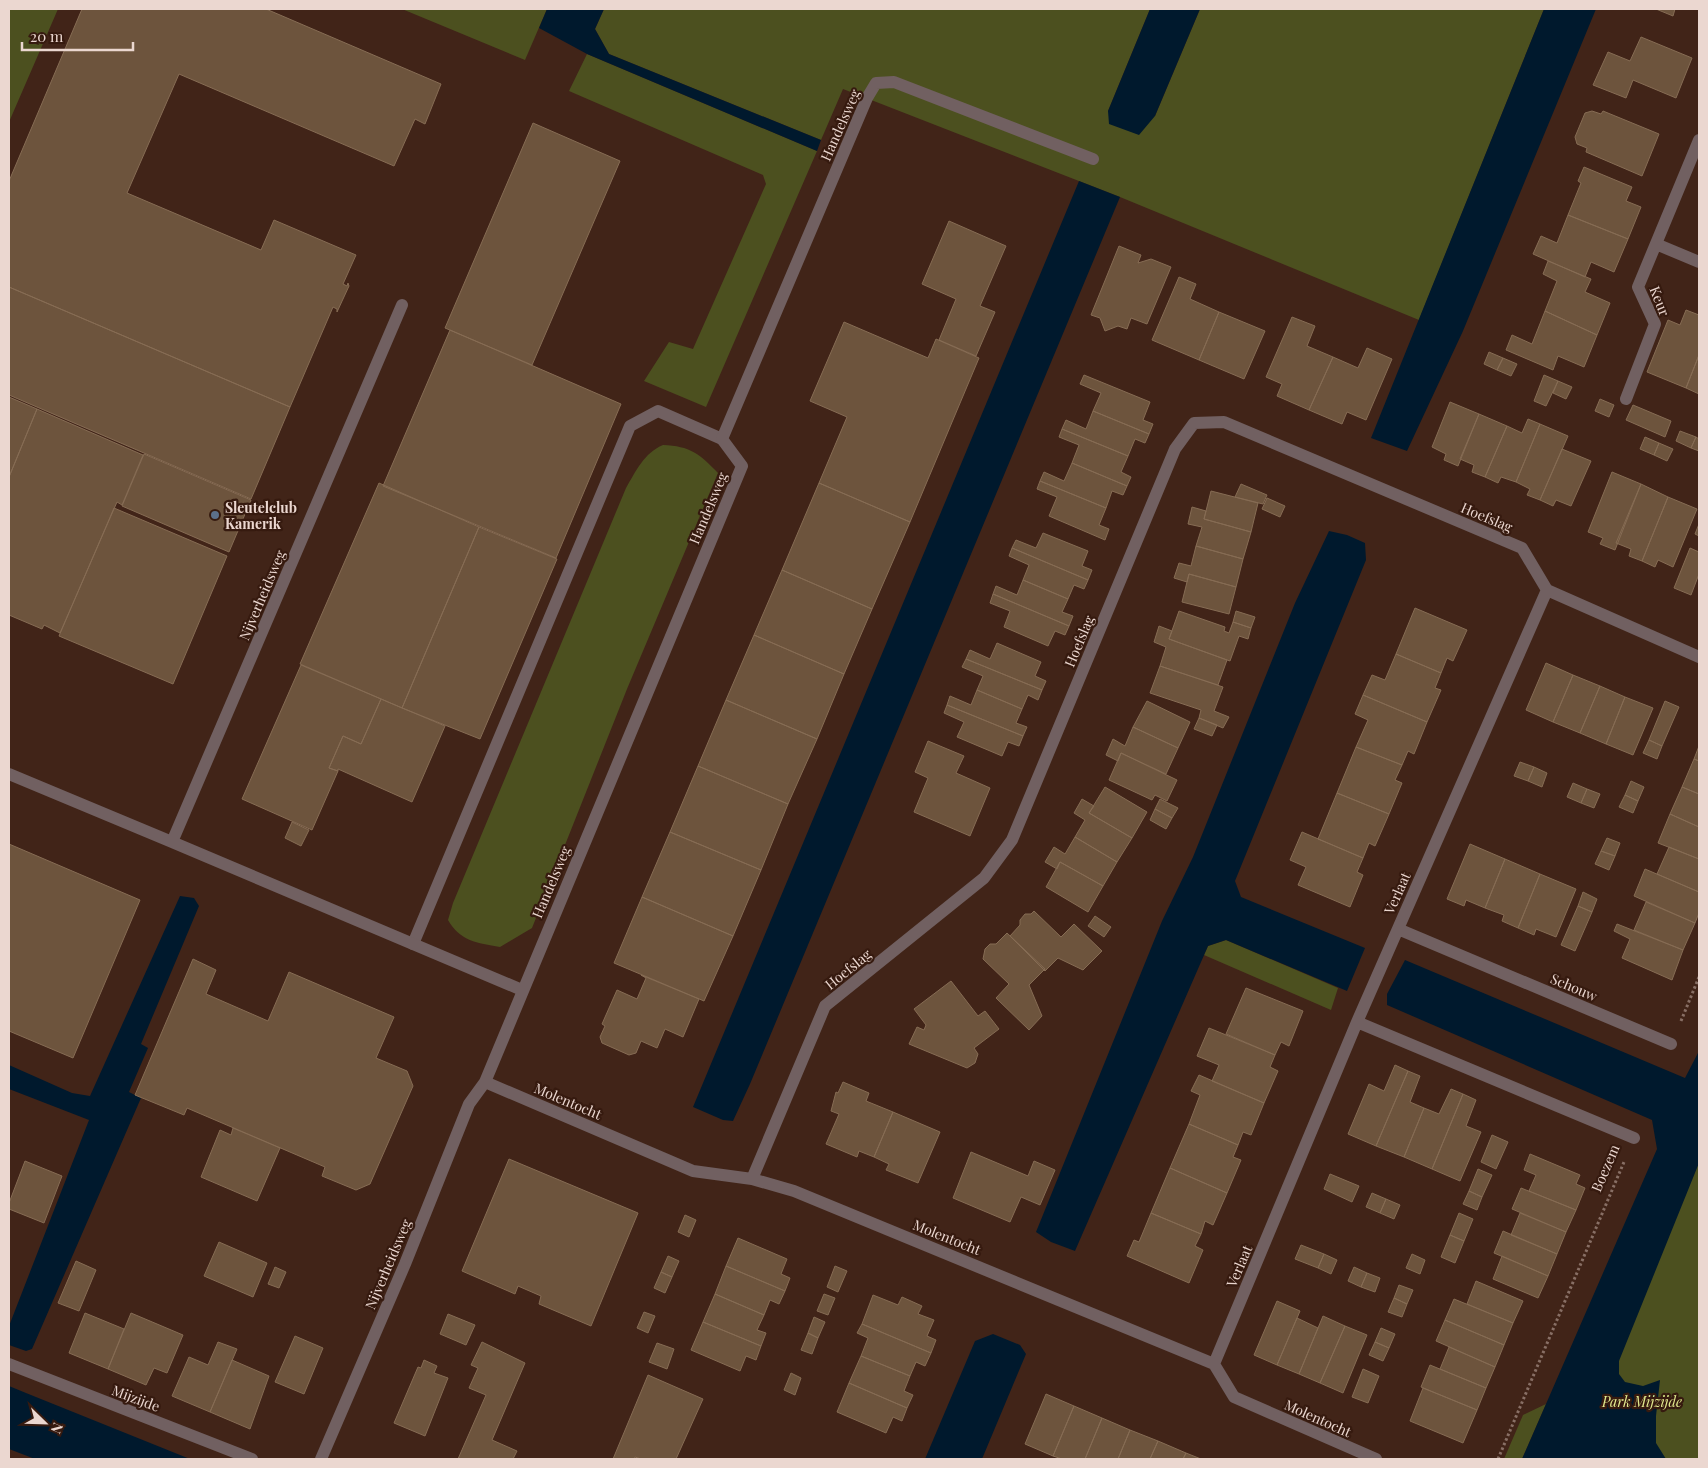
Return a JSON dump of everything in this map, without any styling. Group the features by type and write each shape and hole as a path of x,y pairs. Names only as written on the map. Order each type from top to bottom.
{"street":[{"name":"Handelsweg","path":"485,1082 742,466 722,439 867,98 876,83 894,82 929,94 1093,159"},
{"name":"Keur","path":"1626,399 1656,324 1638,287 1699,140"},
{"path":"1656,244 1699,262"},
{"name":"Nijverheidsweg","path":"172,842 402,305"},
{"path":"413,944 630,426 658,411 722,439"},
{"name":"Hoefslag","path":"752,1179 825,1006 984,878 1012,840 1175,449 1194,424 1224,422 1522,548 1547,590"},
{"path":"1547,590 1699,657"},
{"name":"Verlaat","path":"1214,1364 1398,929 1547,590"},
{"path":"9,774 522,990"},
{"name":"Schouw","path":"1398,929 1671,1044"},
{"name":"Boezem","path":"1358,1022 1634,1138"},
{"name":"Nijverheidsweg","path":"321,1459 405,1264 469,1104 485,1082"},
{"name":"Molentocht","path":"485,1082 693,1171 752,1179 794,1190 1214,1364 1234,1397 1376,1459"},
{"name":"Mijzijde","path":"9,1364 252,1459"}],"path":[{"path":"1671,1044 1699,977"},
{"name":"Boezem","path":"1498,1459 1634,1138"}],"green space":[{"path":"10,9 58,9 9,122 9,13"},
{"path":"402,9 547,9 525,60"},
{"path":"604,9 1150,9 1108,111 1155,116 1200,9 1544,9 1419,320 1120,197 843,89 821,140 609,54 595,29"},
{"path":"587,54 817,151 706,407 644,381 669,342 693,349 766,184 763,175 569,91"},
{"path":"663,445 680,447 694,452 718,473 627,689 532,928 500,947 470,940 458,933 448,920 453,903 626,488 646,458 656,448"},
{"path":"1226,940 1338,988 1331,1010 1204,955 1208,946"},
{"name":"Park Mijzijde","path":"1699,1132 1699,1459 1552,1459"},
{"path":"1546,1404 1522,1459 1504,1459 1523,1415"}],"water":[{"path":"547,9 604,9 595,29 609,54 821,140 817,151 587,54 539,28"},
{"path":"1150,9 1200,9 1155,116 1139,135 1109,124 1108,111"},
{"path":"1544,9 1596,9 1463,331 1407,451 1371,438"},
{"path":"1079,181 1120,197 750,1084 733,1121 723,1120 693,1107"},
{"path":"1329,531 1347,535 1365,543 1366,560 1235,881 1241,897 1365,948 1347,991 1226,940 1208,946 1075,1251 1051,1242 1036,1232 1162,921 1193,857 1295,603"},
{"path":"180,896 194,898 199,906 141,1044 148,1048 129,1092 141,1098 32,1349 26,1351 9,1345 9,1326 89,1120 9,1089 9,1065 72,1093 90,1096"},
{"path":"1405,960 1685,1078 1699,1051 1699,1163 1619,1361 1619,1374 1625,1382 1643,1386 1660,1380 1656,1416 1656,1443 1666,1459 1522,1459 1657,1149 1652,1120 1387,1005 1387,994"},
{"path":"993,1334 1020,1345 1026,1354 982,1459 925,1459 975,1341"},
{"path":"9,1386 190,1459 35,1459 9,1449"}],"building":[{"path":"82,9 266,9 441,84 425,124 415,119 394,166 179,74 127,193 261,250 274,220 356,255 343,284 347,286 348,283 349,286 337,312 337,309 333,307 290,407 9,287 9,181"},
{"path":"1656,9 1675,9 1673,16"},
{"path":"1641,37 1692,58 1676,98 1633,80 1626,98 1593,85 1608,52 1630,61"},
{"path":"1592,111 1601,114 1603,111 1659,134 1642,176 1586,152 1587,148 1577,144 1575,137 1585,113"},
{"path":"533,123 620,161 532,365 445,328"},
{"path":"1584,167 1632,187 1626,201 1641,207 1628,239 1568,215 1581,183 1578,181"},
{"path":"1568,215 1628,239 1614,272 1591,262 1585,277 1533,254 1541,236 1557,243"},
{"path":"949,221 1006,246 980,306 995,312 976,356 939,340 956,299 922,284"},
{"path":"1119,246 1141,255 1138,263 1151,259 1171,267 1147,324 1131,318 1127,329 1118,326 1105,331 1100,318 1091,315"},
{"path":"1548,261 1591,279 1585,292 1610,303 1597,335 1545,311 1557,281 1543,274"},
{"path":"1179,277 1196,284 1190,299 1219,312 1199,360 1152,340"},
{"path":"9,287 290,407 251,499 9,395"},
{"path":"1686,310 1699,315 1699,355 1686,388 1647,372 1668,320 1680,325"},
{"path":"1545,311 1597,335 1584,367 1558,356 1553,370 1506,350 1512,335 1532,344"},
{"path":"1219,312 1265,331 1244,379 1199,360"},
{"path":"1292,317 1315,326 1307,346 1333,357 1309,410 1277,396 1282,384 1266,377"},
{"path":"844,322 928,358 936,339 979,358 910,522 819,483 847,417 810,401"},
{"path":"450,330 621,404 556,558 383,486"},
{"path":"1367,348 1392,359 1366,420 1347,412 1342,424 1309,410 1333,357 1358,368"},
{"path":"1489,352 1503,358 1497,370 1484,364"},
{"path":"1699,355 1699,394 1686,388"},
{"path":"1503,358 1517,364 1511,376 1497,370"},
{"path":"1084,375 1150,402 1143,420 1153,424 1149,434 1093,411 1101,393 1080,384"},
{"path":"1544,375 1558,381 1546,406 1534,401"},
{"path":"1558,381 1572,387 1566,399 1553,393"},
{"path":"9,397 37,409 9,477"},
{"path":"1600,399 1614,405 1609,417 1595,411"},
{"path":"1450,402 1479,414 1458,466 1444,460 1446,454 1432,447"},
{"path":"1633,405 1671,421 1665,437 1626,420"},
{"path":"37,409 143,455 122,505 117,502 60,633 44,625 42,629 9,615 9,477"},
{"path":"1093,411 1149,434 1145,443 1135,439 1128,456 1062,429 1066,420 1086,429"},
{"path":"1479,414 1507,426 1485,477 1472,472 1474,465 1460,459"},
{"path":"1528,419 1540,424 1516,482 1501,477 1498,483 1485,477 1507,426 1522,433"},
{"path":"1540,424 1568,436 1540,500 1527,495 1530,489 1516,482"},
{"path":"1062,429 1128,456 1121,472 1131,477 1127,486 1072,463 1079,445 1059,437"},
{"path":"1680,431 1696,437 1691,448 1676,441"},
{"path":"1645,437 1659,443 1654,455 1640,449"},
{"path":"1696,437 1699,439 1699,451 1691,448"},
{"path":"1659,443 1673,449 1667,461 1654,455"},
{"path":"1562,449 1591,461 1571,506 1556,500 1553,506 1540,500"},
{"path":"144,454 251,500 229,552 122,506"},
{"path":"1072,463 1127,486 1123,495 1112,491 1106,508 1040,481 1044,472 1064,481"},
{"path":"1612,472 1641,484 1615,550 1600,544 1603,538 1588,532"},
{"path":"1040,481 1106,508 1099,525 1109,529 1105,540 1049,516 1057,497 1037,489"},
{"path":"379,483 479,527 402,708 300,664"},
{"path":"819,483 910,522 872,609 782,570"},
{"path":"1241,484 1267,495 1263,504 1235,497"},
{"path":"1641,484 1668,497 1642,561 1629,556 1631,549 1616,543"},
{"path":"1211,491 1258,503 1251,532 1204,519"},
{"path":"1668,497 1697,509 1673,567 1658,560 1655,567 1642,561"},
{"path":"1267,498 1285,506 1280,517 1262,509"},
{"path":"1192,507 1206,511 1204,519 1251,532 1243,559 1196,546 1202,527 1188,524"},
{"path":"114,508 227,556 173,684 59,636"},
{"path":"1699,524 1699,536 1695,534"},
{"path":"479,527 557,559 480,739 402,708"},
{"path":"1043,533 1088,551 1082,566 1092,570 1088,580 1012,548 1016,540 1036,548"},
{"path":"1196,546 1243,559 1236,587 1189,574 1187,582 1174,578 1179,563 1191,566"},
{"path":"1012,548 1088,580 1084,589 1074,585 1068,599 1023,580 1029,565 1009,556"},
{"path":"1690,548 1699,552 1699,574 1691,595 1674,588"},
{"path":"782,570 872,609 844,674 754,635"},
{"path":"1189,574 1236,587 1229,614 1182,602"},
{"path":"1023,580 1068,599 1062,612 1073,616 1069,626 993,594 996,586 1017,595"},
{"path":"993,594 1069,626 1065,635 1055,631 1048,646 1004,627 1010,611 990,603"},
{"path":"1415,608 1467,630 1453,661 1447,658 1441,673 1396,654"},
{"path":"1179,611 1225,627 1224,631 1229,633 1233,622 1251,628 1248,639 1239,636 1230,661 1169,639"},
{"path":"1236,611 1255,617 1251,628 1233,622"},
{"path":"1159,626 1172,631 1169,639 1227,660 1218,685 1160,666 1166,647 1154,642"},
{"path":"754,635 844,674 817,739 726,700"},
{"path":"997,643 1041,662 1035,676 1046,681 1042,690 966,659 970,650 990,659"},
{"path":"1396,654 1441,673 1435,688 1441,690 1427,722 1363,695 1372,675 1385,680"},
{"path":"966,659 1042,690 1038,700 1028,695 1022,709 977,690 983,676 962,667"},
{"path":"1546,663 1573,675 1553,722 1526,710"},
{"path":"301,665 381,699 361,744 343,736 329,768 338,771 312,830 242,799"},
{"path":"1160,666 1223,687 1214,711 1229,717 1223,728 1199,718 1201,710 1150,693"},
{"path":"1573,675 1600,686 1580,733 1553,722"},
{"path":"1600,686 1625,697 1606,744 1580,733"},
{"path":"977,690 1022,709 1016,723 1027,727 1023,736 947,705 950,696 971,705"},
{"path":"1363,695 1427,722 1414,754 1408,751 1402,765 1356,747 1368,720 1355,714"},
{"path":"1625,697 1653,708 1633,755 1606,744"},
{"path":"381,699 445,726 412,802 338,769 338,771 329,768 343,736 361,744"},
{"path":"726,700 817,739 788,804 698,766"},
{"path":"1147,701 1190,722 1178,748 1133,727"},
{"path":"1665,701 1679,707 1662,746 1649,740"},
{"path":"947,705 1023,736 1019,746 1008,742 1002,756 957,737 964,722 944,713"},
{"path":"1199,718 1217,725 1212,736 1194,729"},
{"path":"1133,727 1178,748 1166,774 1121,753 1118,761 1106,755 1113,739 1125,746"},
{"path":"1649,740 1662,746 1657,759 1643,753"},
{"path":"928,741 964,756 956,773 990,788 970,836 914,812 928,778 915,772"},
{"path":"1699,746 1699,761 1694,759"},
{"path":"1356,747 1402,765 1395,780 1402,783 1389,814 1337,793"},
{"path":"1121,753 1177,780 1167,801 1155,795 1152,800 1109,780"},
{"path":"1694,759 1699,761 1699,794 1682,787"},
{"path":"1520,762 1534,767 1528,781 1514,776"},
{"path":"698,766 788,804 761,870 670,832"},
{"path":"1534,767 1547,773 1542,787 1528,781"},
{"path":"1631,781 1644,787 1638,801 1625,795"},
{"path":"1573,783 1587,789 1581,803 1567,797"},
{"path":"1105,787 1147,812 1132,838 1089,813"},
{"path":"1682,787 1699,794 1699,827 1670,814"},
{"path":"1587,789 1600,794 1594,808 1581,803"},
{"path":"1337,793 1389,814 1375,846 1369,843 1363,858 1318,839"},
{"path":"1625,795 1638,801 1633,813 1619,807"},
{"path":"1082,799 1094,806 1089,813 1132,838 1117,862 1075,837 1085,820 1074,813"},
{"path":"1160,799 1178,808 1172,818 1155,809"},
{"path":"1155,809 1172,818 1166,829 1150,820"},
{"path":"1670,814 1699,827 1699,859 1658,843"},
{"path":"292,822 309,830 301,846 285,838"},
{"path":"670,832 761,870 733,936 642,897"},
{"path":"1302,832 1363,858 1357,872 1363,875 1350,907 1298,885 1306,867 1290,860"},
{"path":"1075,837 1117,862 1103,886 1060,862 1057,869 1045,862 1054,847 1065,854"},
{"path":"1607,838 1620,843 1615,856 1601,851"},
{"path":"9,844 140,900 73,1058 9,1031"},
{"path":"1470,844 1505,859 1485,908 1466,900 1464,906 1447,899"},
{"path":"1669,847 1699,859 1699,892 1657,874"},
{"path":"1601,851 1615,856 1609,870 1595,864"},
{"path":"1505,859 1540,874 1518,928 1502,921 1504,915 1485,908"},
{"path":"1060,862 1103,886 1088,912 1046,887"},
{"path":"1645,869 1699,892 1699,913 1695,923 1634,896"},
{"path":"1540,874 1576,889 1556,937 1536,929 1534,935 1518,928"},
{"path":"1583,892 1597,899 1592,912 1578,906"},
{"path":"642,897 733,936 704,1001 614,963"},
{"path":"1646,902 1695,923 1683,950 1634,930"},
{"path":"1578,906 1592,912 1575,951 1561,945"},
{"path":"1034,911 1061,937 1074,924 1102,951 1083,970 1058,958 1045,971 1010,936 1020,925 1020,920 1025,914 1031,914"},
{"path":"1095,916 1111,927 1104,937 1088,926"},
{"path":"1617,924 1683,950 1672,980 1622,958 1630,939 1614,931"},
{"path":"1007,933 1045,969 1029,985 1042,1016 1029,1030 996,998 1009,984 983,959 985,949 990,944 996,944"},
{"path":"193,959 216,970 206,994 268,1021 289,972 394,1017 376,1058 407,1071 413,1086 370,1184 356,1190 322,1176 325,1167 187,1108 184,1115 135,1095"},
{"path":"641,975 699,999 683,1037 665,1029 657,1048 641,1041 636,1053 629,1055 602,1043 600,1037 605,1026 602,1024 617,990 637,999 646,978"},
{"path":"951,981 978,1016 985,1011 999,1029 974,1048 978,1054 975,1063 967,1068 909,1044 917,1027 924,1030 926,1025 914,1009"},
{"path":"1246,988 1303,1011 1289,1046 1281,1042 1275,1055 1226,1034"},
{"path":"1209,1028 1275,1055 1270,1067 1278,1071 1264,1103 1212,1081 1219,1065 1197,1056"},
{"path":"1395,1065 1408,1071 1376,1146 1348,1134 1369,1084 1384,1091"},
{"path":"1408,1071 1420,1076 1410,1102 1424,1108 1404,1157 1376,1146"},
{"path":"1199,1075 1264,1103 1251,1135 1243,1132 1238,1145 1189,1124 1200,1095 1191,1091"},
{"path":"843,1082 869,1093 866,1101 893,1112 874,1157 859,1151 857,1157 826,1144 839,1114 831,1111 836,1092 838,1093"},
{"path":"1451,1089 1463,1094 1432,1169 1404,1157 1424,1108 1439,1114"},
{"path":"1463,1094 1476,1100 1466,1126 1481,1132 1460,1181 1432,1169"},
{"path":"893,1112 940,1132 918,1183 886,1170 889,1164 874,1157"},
{"path":"1189,1124 1238,1145 1233,1157 1241,1160 1227,1193 1170,1168"},
{"path":"233,1128 280,1148 257,1201 201,1177 220,1130 231,1135"},
{"path":"1492,1135 1508,1142 1496,1169 1481,1162"},
{"path":"971,1152 1028,1176 1034,1161 1055,1170 1040,1205 1021,1197 1010,1222 953,1198"},
{"path":"1530,1154 1580,1175 1576,1184 1585,1188 1576,1210 1529,1191 1536,1175 1524,1170"},
{"path":"509,1159 638,1213 591,1326 539,1304 541,1296 518,1286 515,1294 462,1271"},
{"path":"25,1161 62,1176 44,1223 9,1209 9,1203"},
{"path":"1170,1168 1227,1193 1213,1225 1205,1221 1201,1234 1151,1213"},
{"path":"1478,1169 1492,1175 1482,1197 1469,1191"},
{"path":"1330,1174 1359,1186 1352,1202 1324,1189"},
{"path":"1521,1188 1576,1210 1566,1232 1512,1209"},
{"path":"1469,1191 1482,1197 1477,1210 1463,1204"},
{"path":"1372,1193 1386,1199 1380,1213 1366,1207"},
{"path":"1386,1199 1400,1205 1394,1219 1380,1213"},
{"path":"1151,1213 1201,1234 1195,1246 1203,1250 1189,1283 1127,1256 1134,1240 1139,1242"},
{"path":"1459,1213 1473,1219 1464,1241 1450,1235"},
{"path":"1520,1213 1566,1232 1557,1254 1511,1235"},
{"path":"685,1215 696,1220 689,1237 678,1232"},
{"path":"1503,1231 1557,1254 1548,1276 1494,1253"},
{"path":"1450,1235 1464,1241 1455,1263 1441,1257"},
{"path":"738,1238 787,1259 781,1274 790,1278 785,1291 726,1266"},
{"path":"219,1242 267,1263 253,1297 204,1276"},
{"path":"1301,1245 1324,1254 1318,1268 1295,1259"},
{"path":"1324,1254 1337,1260 1331,1274 1318,1268"},
{"path":"1412,1254 1425,1260 1420,1274 1406,1268"},
{"path":"668,1256 679,1261 672,1277 661,1272"},
{"path":"1502,1256 1548,1276 1538,1298 1493,1279"},
{"path":"76,1261 96,1270 79,1311 58,1303"},
{"path":"726,1266 785,1291 779,1304 770,1300 764,1315 715,1294"},
{"path":"835,1266 847,1271 838,1292 827,1287"},
{"path":"275,1267 286,1272 279,1288 268,1284"},
{"path":"1354,1267 1367,1273 1361,1287 1348,1281"},
{"path":"661,1272 672,1277 665,1293 654,1288"},
{"path":"1367,1273 1380,1278 1375,1292 1361,1287"},
{"path":"1476,1281 1523,1301 1513,1323 1467,1304"},
{"path":"1399,1285 1413,1290 1407,1304 1394,1298"},
{"path":"715,1294 764,1315 757,1330 766,1333 761,1346 703,1322"},
{"path":"824,1294 835,1298 828,1315 817,1311"},
{"path":"873,1295 898,1305 902,1297 922,1306 918,1314 934,1320 927,1336 936,1340 931,1353 862,1324"},
{"path":"1394,1298 1407,1304 1402,1317 1388,1312"},
{"path":"1454,1299 1513,1323 1504,1345 1445,1320"},
{"path":"1277,1301 1300,1311 1277,1365 1254,1355"},
{"path":"644,1312 655,1316 648,1333 637,1328"},
{"path":"85,1313 124,1329 108,1369 69,1353"},
{"path":"131,1313 183,1335 167,1373 154,1368 146,1385 108,1369"},
{"path":"448,1314 475,1325 466,1345 440,1334"},
{"path":"1323,1316 1345,1326 1320,1383 1299,1374"},
{"path":"814,1317 825,1322 818,1338 808,1333"},
{"path":"1297,1318 1318,1328 1299,1374 1277,1365"},
{"path":"1445,1320 1504,1345 1495,1367 1436,1341"},
{"path":"703,1322 761,1346 756,1360 746,1356 740,1371 691,1350"},
{"path":"862,1324 931,1353 925,1366 916,1362 910,1376 861,1356 868,1338 857,1333"},
{"path":"1345,1326 1367,1335 1343,1393 1320,1383"},
{"path":"1381,1328 1395,1334 1389,1348 1375,1342"},
{"path":"808,1333 818,1338 812,1354 801,1350"},
{"path":"295,1336 323,1348 304,1394 275,1382"},
{"path":"218,1342 237,1349 210,1412 172,1396 189,1357 208,1365"},
{"path":"482,1342 525,1363 492,1440 517,1451 513,1459 458,1459 486,1395 469,1388 478,1368 471,1365"},
{"path":"1375,1342 1389,1348 1383,1361 1369,1355"},
{"path":"657,1343 674,1349 667,1369 649,1362"},
{"path":"1449,1347 1495,1367 1486,1388 1440,1369"},
{"path":"861,1356 910,1376 904,1391 913,1395 907,1408 849,1383"},
{"path":"232,1360 269,1376 250,1429 210,1412"},
{"path":"424,1360 437,1366 434,1373 448,1378 425,1436 394,1423 418,1367 421,1368"},
{"path":"1430,1365 1486,1388 1477,1410 1421,1387"},
{"path":"1363,1369 1379,1376 1368,1403 1352,1397"},
{"path":"791,1373 801,1378 795,1395 784,1390"},
{"path":"648,1375 703,1399 676,1459 641,1459 635,1457 634,1459 613,1459"},
{"path":"849,1383 907,1408 902,1421 893,1417 886,1433 837,1412"},
{"path":"1423,1388 1477,1410 1463,1443 1410,1421"},
{"path":"1046,1394 1074,1406 1053,1456 1025,1444"},
{"path":"1074,1406 1102,1418 1085,1459 1062,1459 1053,1456"},
{"path":"1102,1418 1130,1430 1118,1459 1085,1459"},
{"path":"1130,1430 1158,1441 1150,1459 1118,1459"},
{"path":"1158,1441 1186,1453 1183,1459 1150,1459"},
{"path":"1186,1453 1201,1459 1183,1459"}],"place":[{"name":"Sleutelclub Kamerik","path":"215,515"}]}
